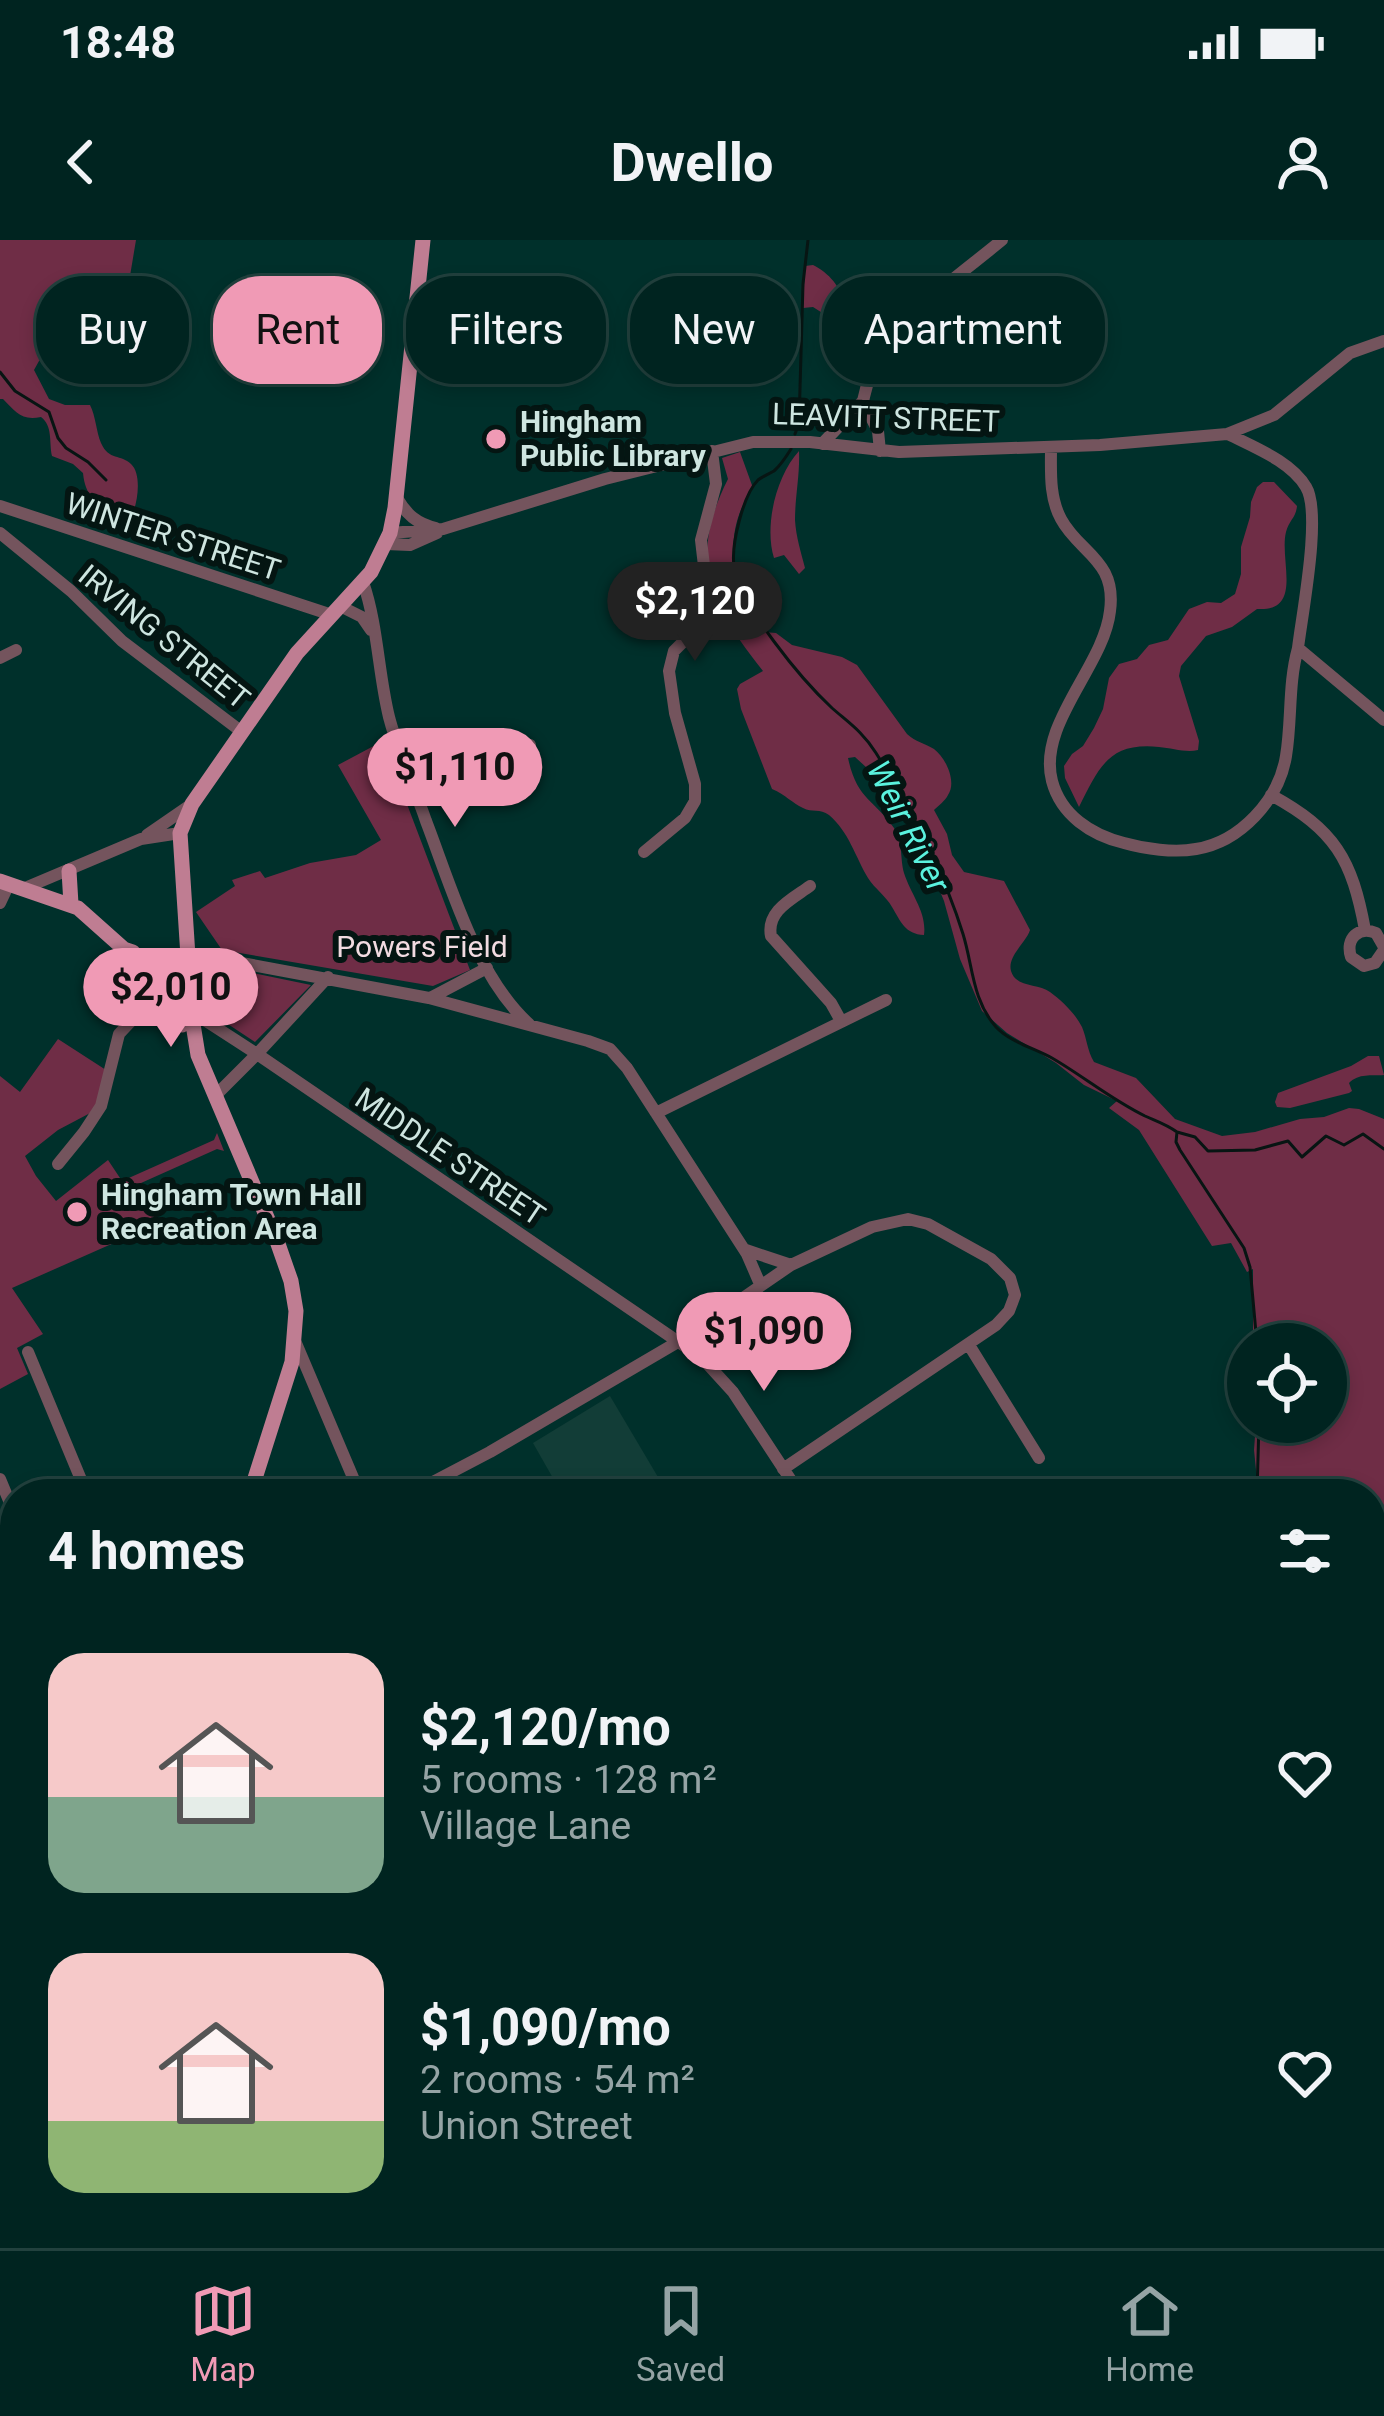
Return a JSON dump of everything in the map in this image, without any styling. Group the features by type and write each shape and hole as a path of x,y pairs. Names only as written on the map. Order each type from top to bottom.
{"main road":[{"path":"255,1479 290,1372 296,1311 285,1263 198,1055 180,833 192,804 297,653 363,582 388,538 423,240"},
{"path":"69,871 71,904"},
{"path":"11,884 71,904 88,915 133,952 138,969 159,999 181,1007 193,1018"}],"street":[{"path":"816,443 863,401 876,360 895,333 1002,240"},
{"name":"LEAVITT STREET","path":"388,538 410,545 443,529 604,479 753,442 777,440 880,451 1051,447 1226,434 1274,415 1350,353 1384,341"},
{"path":"863,401 878,431 880,451"},
{"path":"1051,447 1057,512 1098,561 1111,598 1108,624 1052,746 1052,784 1062,805 1081,824 1106,838 1189,850 1217,843 1258,813 1271,796 1286,758 1289,697 1313,514 1308,488 1290,470 1226,434"},
{"path":"644,851 685,818 695,801 669,670 674,651 709,609 701,540 716,484 712,451"},
{"path":"396,496 418,522 443,529"},
{"name":"WINTER STREET","path":"0,506 336,610"},
{"name":"IRVING STREET","path":"0,533 122,641 242,732"},
{"path":"363,582 389,716 414,788 488,968 530,1025"},
{"path":"336,610 362,617 375,642"},
{"path":"1298,648 1384,720"},
{"path":"0,658 16,650"},
{"path":"414,788 530,745"},
{"path":"1271,796 1306,815 1335,845 1353,877 1365,930"},
{"path":"0,903 11,884 69,871 141,839 192,804"},
{"path":"141,839 180,833"},
{"path":"809,886 774,914 770,936 831,1003 841,1021"},
{"path":"1365,930 1376,933 1384,948 1380,960 1370,965 1354,961 1348,951 1350,940 1365,930"},
{"path":"188,952 429,998 610,1049 628,1068 741,1245 760,1285"},
{"path":"429,998 488,968"},
{"path":"215,1096 328,977"},
{"path":"58,1164 101,1106 119,1034 159,999"},
{"path":"656,1113 886,1000"},
{"name":"MIDDLE STREET","path":"193,1018 212,1024 257,1054 702,1358 724,1380 790,1479"},
{"path":"442,1479 679,1341 790,1265 883,1224 908,1219 928,1224 1006,1272 1015,1295 996,1325 783,1468"},
{"path":"741,1245 790,1265"},
{"path":"296,1343 354,1479"},
{"path":"969,1345 1039,1458"},
{"path":"28,1352 81,1479"}],"shaded area":[{"path":"610,1396 659,1479 553,1479 533,1443"}],"green space":[{"path":"0,240 136,240 130,276 36,276 36,384 41,384 49,399 65,405 90,405 104,449 135,469 138,492 130,519 120,520 96,501 83,473 52,456 49,430 41,417 24,416 0,399"},
{"path":"813,265 829,276 822,276 822,313 803,308 805,266"},
{"path":"799,451 795,520 805,568 799,574 784,555 774,558 770,531 778,487"},
{"path":"740,452 753,488 736,524 734,561 753,615 764,632 857,665 907,734 943,758 951,777 950,790 934,810 952,855 964,872 1004,881 1030,930 1012,960 1011,971 1022,983 1050,992 1068,1008 1082,1027 1094,1062 1136,1078 1175,1119 1222,1136 1349,1108 1384,1119 1384,1479 1257,1479 1254,1443 1347,1443 1347,1323 1253,1323 1253,1269 1247,1272 1231,1243 1212,1246 1139,1130 1109,1108 1117,1101 1084,1085 982,1011 923,850 879,779 855,757 848,758 861,791 897,833 924,935 904,926 829,815 803,808 772,789 737,689 763,671 718,603 707,558 709,534 728,479 722,458"},
{"path":"1263,482 1274,482 1297,506 1286,532 1285,593 1271,608 1257,609 1232,627 1206,636 1181,666 1179,676 1198,750 1142,747 1117,753 1100,769 1079,807 1064,766 1094,728 1109,678 1119,664 1137,659 1149,645 1168,640 1189,609 1221,603 1235,594 1251,502"},
{"name":"Powers Field","path":"383,741 470,970 433,986 222,950 196,912 235,886 232,880 260,871 265,878 356,855 381,840 338,765"},
{"path":"201,963 311,985 255,1042 202,1007"},
{"name":"Hingham Town Hall Recreation Area","path":"58,1039 106,1070 94,1111 58,1130 25,1156 56,1201 108,1160 122,1181 214,1140 217,1133 224,1151 217,1149 141,1183 159,1223 12,1288 43,1334 17,1348 28,1374 0,1389 0,1076 20,1092"},
{"path":"1368,1056 1379,1056 1384,1075 1357,1078 1349,1083 1349,1093 1277,1107 1278,1093"}],"waterway":[{"name":"Weir River","path":"795,434 808,240"},
{"path":"0,372 15,391 49,412 66,448 106,480"},
{"name":"Weir River","path":"791,449 777,469 758,480 739,521 734,566 748,601 789,661 866,739 888,773 946,887 978,994 996,1027 1177,1132 1180,1150 1244,1248 1255,1323"},
{"path":"1177,1132 1195,1137 1208,1151 1255,1150 1288,1141 1302,1157 1326,1136 1344,1145 1363,1134 1384,1149"},
{"name":"Weir River","path":"1257,1479 1258,1443"}],"place":[{"name":"Hingham Public Library","path":"496,439"},
{"name":"Hingham Town Hall Recreation Area","path":"77,1212"}]}
